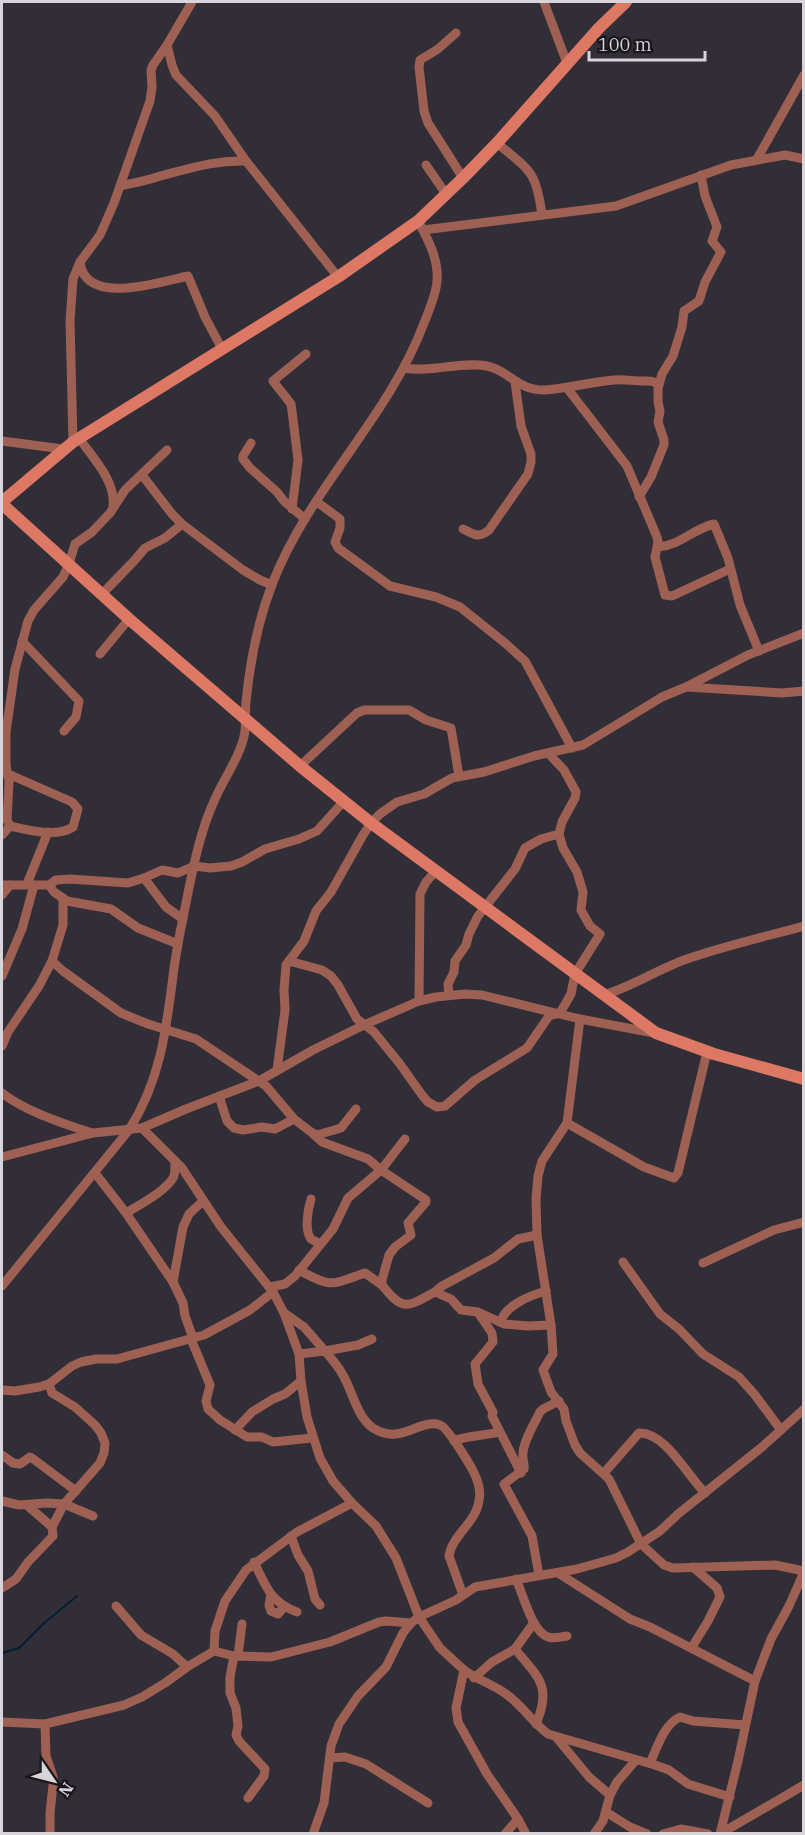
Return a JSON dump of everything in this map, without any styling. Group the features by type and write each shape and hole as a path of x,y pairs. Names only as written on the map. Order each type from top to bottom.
{"street":[{"path":"72,443 71,292 74,275 80,262 100,235 120,186 150,101 153,65 192,2"},
{"path":"544,2 567,63"},
{"path":"626,2 567,63 497,143 446,194 421,225 72,443 2,503 129,620 300,766 371,823 656,1033"},
{"path":"456,33 438,49 420,60 419,67 424,111 428,123 463,178"},
{"path":"167,45 176,75 215,116 246,161 338,277"},
{"path":"757,159 804,75"},
{"path":"497,143 526,166 533,176 542,215"},
{"path":"421,225 616,206 731,165 785,155 804,159"},
{"path":"120,186 189,167 246,161"},
{"path":"426,165 446,194"},
{"path":"639,497 651,477 664,445 658,419 659,385 662,374 673,356 682,327 682,315 684,311 699,301 705,282 721,252 712,241 717,227 705,195 701,175"},
{"path":"2,1286 129,1130 140,1113 150,1089 160,1061 170,1013 173,975 194,866 214,800 245,732 248,684 263,608 287,551 305,519 369,424 404,368 418,340 434,297 437,281 436,264 421,225"},
{"path":"80,262 81,271 86,277 93,283 108,289 136,287 188,276 222,349"},
{"path":"292,509 298,460 291,404 273,381 306,354"},
{"path":"404,368 423,370 455,366 484,366 496,369 515,382 537,390 620,380 653,380 659,385"},
{"path":"462,529 479,536 489,530 528,474 531,454 522,426 515,382"},
{"path":"567,388 627,466 657,537 658,547 655,557 663,591 669,596 730,569"},
{"path":"2,441 72,443 99,465 110,486 114,500 113,506"},
{"path":"251,443 243,456 245,463 305,519"},
{"path":"10,826 7,820 5,773 6,732 15,669 28,621 34,610 59,582 69,564 75,544 92,532 110,513 125,490 167,450"},
{"path":"142,475 182,524 243,570 272,585"},
{"path":"317,501 338,515 340,519 340,528 335,542 338,548 390,586 436,597 460,607 525,661 572,748"},
{"path":"102,594 145,548 167,536 182,524"},
{"path":"658,547 672,545 714,524 740,604 759,651"},
{"path":"100,654 129,620"},
{"path":"277,1070 285,1010 285,970 304,941 316,912 331,892 371,823 385,810 398,802 424,794 459,776 484,772 590,742 647,705 736,661 804,633"},
{"path":"22,640 79,701 76,717 64,732"},
{"path":"686,687 782,693 804,691"},
{"path":"300,766 357,713 364,710 402,709 452,728 459,776"},
{"path":"289,961 327,972 338,985 357,1019 374,1032 428,1102 441,1107 488,1071 527,1048 549,1016 560,1013 571,994 574,974 600,934 590,926 581,910 583,892 576,869 561,844 559,834 576,792 561,766 548,753"},
{"path":"5,773 76,806 78,813 73,827 63,832 10,826"},
{"path":"2,895 6,885 49,885 51,882 64,879 128,883 158,870 178,873 194,866 210,868 236,865 271,846 310,835 325,824 344,801"},
{"path":"2,835 10,826"},
{"path":"2,976 22,929 31,884 48,832"},
{"path":"449,995 448,984 454,972 454,961 466,945 471,929 485,907 515,869 525,848 541,839 559,834"},
{"path":"419,1001 420,894 426,882 436,871"},
{"path":"144,878 166,907 183,919"},
{"path":"49,885 63,898 76,903 111,909 138,928 178,945"},
{"path":"2,1046 8,1032 39,986 52,961 63,925 63,898"},
{"path":"604,995 696,956 804,926"},
{"path":"52,961 121,1013 196,1039 259,1081 294,1119 322,1142 368,1159 424,1198 426,1203 408,1223 411,1234 389,1255 382,1285"},
{"path":"2,1157 93,1133 142,1128 259,1081 364,1025 419,1001 449,995 482,995 580,1019 656,1033 707,1052 804,1079"},
{"path":"580,1019 567,1123 540,1166 537,1187 537,1235 551,1325 553,1354 543,1370 551,1392 564,1409 568,1430 580,1453 604,1473 614,1487 641,1545 664,1565 673,1568 775,1565 804,1571 771,1639 755,1681 720,1833"},
{"path":"567,1123 644,1167 674,1178 678,1173 707,1052"},
{"path":"2,1106 5,1096 58,1122 93,1133"},
{"path":"219,1096 227,1121 234,1128 275,1129 294,1119"},
{"path":"311,1132 317,1135 341,1128 356,1109"},
{"path":"142,1128 175,1161 194,1185 221,1227 271,1289 284,1313 299,1354 307,1417 320,1458 333,1481 376,1526 396,1558 419,1617 440,1648 474,1678 507,1695 548,1734 650,1763 669,1770 693,1787 730,1797"},
{"path":"2,1390 15,1391 49,1384 72,1366 81,1362 117,1359 204,1335 250,1310 271,1289 285,1284 295,1276 333,1229 348,1198 381,1170 405,1140"},
{"path":"126,1213 166,1185 174,1175 175,1161"},
{"path":"95,1173 126,1213 173,1282 183,1303 192,1338 210,1385 206,1401 208,1409 220,1420 247,1437 262,1437 273,1442 312,1438"},
{"path":"311,1199 308,1234 320,1244"},
{"path":"173,1282 183,1227 189,1214 203,1201"},
{"path":"704,1263 774,1230 804,1222"},
{"path":"299,1270 314,1279 330,1283 338,1283 365,1273 404,1305 415,1304 494,1258 518,1239 537,1235"},
{"path":"623,1262 660,1314 679,1329 703,1354 739,1377 781,1430"},
{"path":"501,1322 504,1313 515,1305 536,1293 546,1291"},
{"path":"435,1292 451,1299 460,1310 478,1312 501,1322 528,1326 551,1325"},
{"path":"478,1312 492,1333 493,1342 475,1364 478,1384 521,1473"},
{"path":"284,1313 304,1327 335,1363 366,1422 375,1430 397,1435 430,1424 439,1424 454,1440 474,1471 480,1492 479,1502 475,1512 453,1544 449,1556 463,1595"},
{"path":"299,1354 358,1345 372,1339"},
{"path":"235,1430 252,1412 285,1394 301,1381"},
{"path":"2,1588 16,1579 28,1562 47,1544 53,1536 52,1527 64,1503 100,1463 104,1453 105,1443 101,1432 75,1407 52,1393 49,1384"},
{"path":"539,1575 532,1536 504,1487 506,1482 521,1473 525,1465 522,1458 524,1444 540,1412 559,1401"},
{"path":"313,1833 324,1803 334,1734 346,1711 358,1695 386,1666 403,1633 411,1623 475,1587 558,1573 616,1558 641,1545 762,1447 804,1409"},
{"path":"454,1440 500,1432"},
{"path":"604,1473 632,1439 639,1433 646,1432 660,1439 705,1493"},
{"path":"2,1455 20,1464 30,1457 33,1458 76,1491"},
{"path":"2,1501 28,1506 64,1503 93,1516"},
{"path":"214,1651 215,1630 225,1601 235,1583 246,1570 291,1536 352,1503"},
{"path":"28,1506 52,1527"},
{"path":"291,1536 298,1555 308,1571 315,1599 320,1605"},
{"path":"254,1562 271,1595 284,1607 297,1612"},
{"path":"692,1647 720,1597 717,1588 693,1567"},
{"path":"558,1573 573,1584 607,1602 630,1619 692,1647 755,1681"},
{"path":"516,1579 534,1624 544,1636 549,1638 567,1636"},
{"path":"116,1606 141,1635 173,1654 187,1667"},
{"path":"2,1722 45,1724 124,1705 157,1688 214,1651 236,1656 271,1657 330,1642 379,1622 411,1623"},
{"path":"242,1624 229,1687 236,1708 238,1726 236,1735 266,1772 248,1798"},
{"path":"474,1678 492,1662 515,1649 534,1624"},
{"path":"515,1649 538,1676 541,1683 543,1707 536,1724"},
{"path":"464,1670 456,1708 458,1722 487,1774 526,1833"},
{"path":"650,1763 663,1735 675,1718 746,1725"},
{"path":"45,1724 46,1756 53,1777 50,1833"},
{"path":"556,1737 589,1777 610,1795"},
{"path":"330,1758 345,1757 366,1764 428,1803"},
{"path":"594,1833 603,1821 610,1795 623,1774 636,1760"},
{"path":"720,1833 804,1785"},
{"path":"606,1812 630,1827 647,1833"},
{"path":"505,1833 518,1819"},
{"path":"663,1833 681,1829 708,1833"}],"waterway":[{"path":"2,1653 19,1648 43,1624 77,1596"}]}
